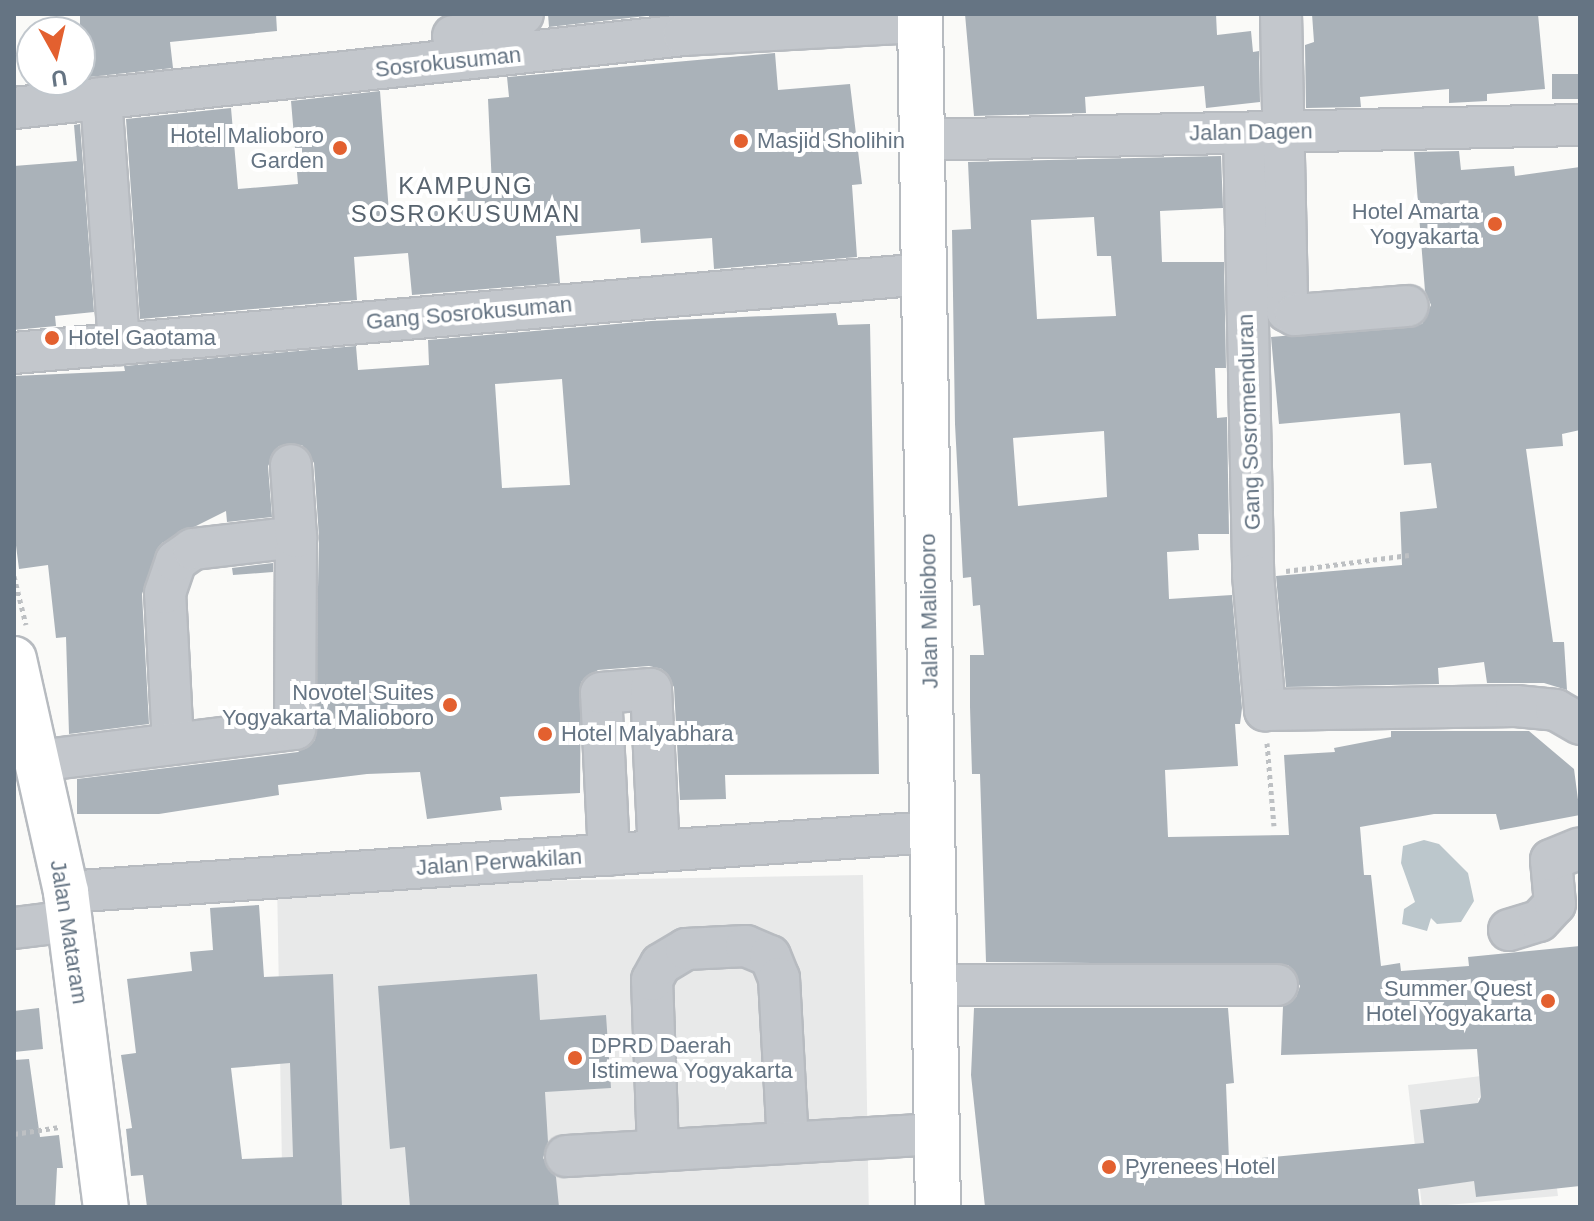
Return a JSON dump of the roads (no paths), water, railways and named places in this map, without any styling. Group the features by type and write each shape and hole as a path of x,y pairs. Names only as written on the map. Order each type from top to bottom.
{"main road":[{"name":"Jalan Malioboro","path":"907,20 922,140 938,1207"},
{"name":"Jalan Mataram","path":"14,659 68,907 106,1207"}],"street":[{"path":"96,85 495,32 523,14"},
{"path":"1281,14 1262,132 1287,311 1295,315 1408,306"},
{"name":"Sosrokusuman","path":"96,85 684,35 907,20"},
{"name":"Sosrokusuman","path":"14,108 55,96"},
{"path":"91,96 119,344"},
{"name":"Jalan Dagen","path":"922,140 1580,125"},
{"name":"Gang Sosromenduran","path":"1262,132 1253,575 1265,710 1516,706 1556,710 1580,724"},
{"name":"Gang Sosrokusuman","path":"14,353 924,274"},
{"path":"37,761 295,729 296,537 291,465"},
{"path":"173,744 165,593 176,561 193,549 296,537"},
{"path":"609,855 601,693 651,689 659,851"},
{"name":"Jalan Perwakilan","path":"14,928 68,907 609,855 933,832"},
{"path":"1509,930 1539,921 1555,904 1551,860 1580,848"},
{"path":"658,1150 652,980 661,964 686,949 746,946 770,956 779,978 788,1142"},
{"path":"935,985 1277,985"},
{"path":"566,1156 937,1134"}],"place":[{"name":"Masjid Sholihin","path":"741,141"},
{"name":"Hotel Malioboro Garden","path":"340,148"},
{"name":"Hotel Amarta Yogyakarta","path":"1495,224"},
{"name":"Hotel Gaotama","path":"52,338"},
{"name":"Novotel Suites Yogyakarta Malioboro","path":"450,705"},
{"name":"Hotel Malyabhara","path":"545,734"},
{"name":"Summer Quest Hotel Yogyakarta","path":"1548,1001"},
{"name":"DPRD Daerah Istimewa Yogyakarta","path":"575,1058"},
{"name":"Pyrenees Hotel","path":"1109,1167"}],"district":[{"name":"KAMPUNG SOSROKUSUMAN","path":"466,200"}]}
